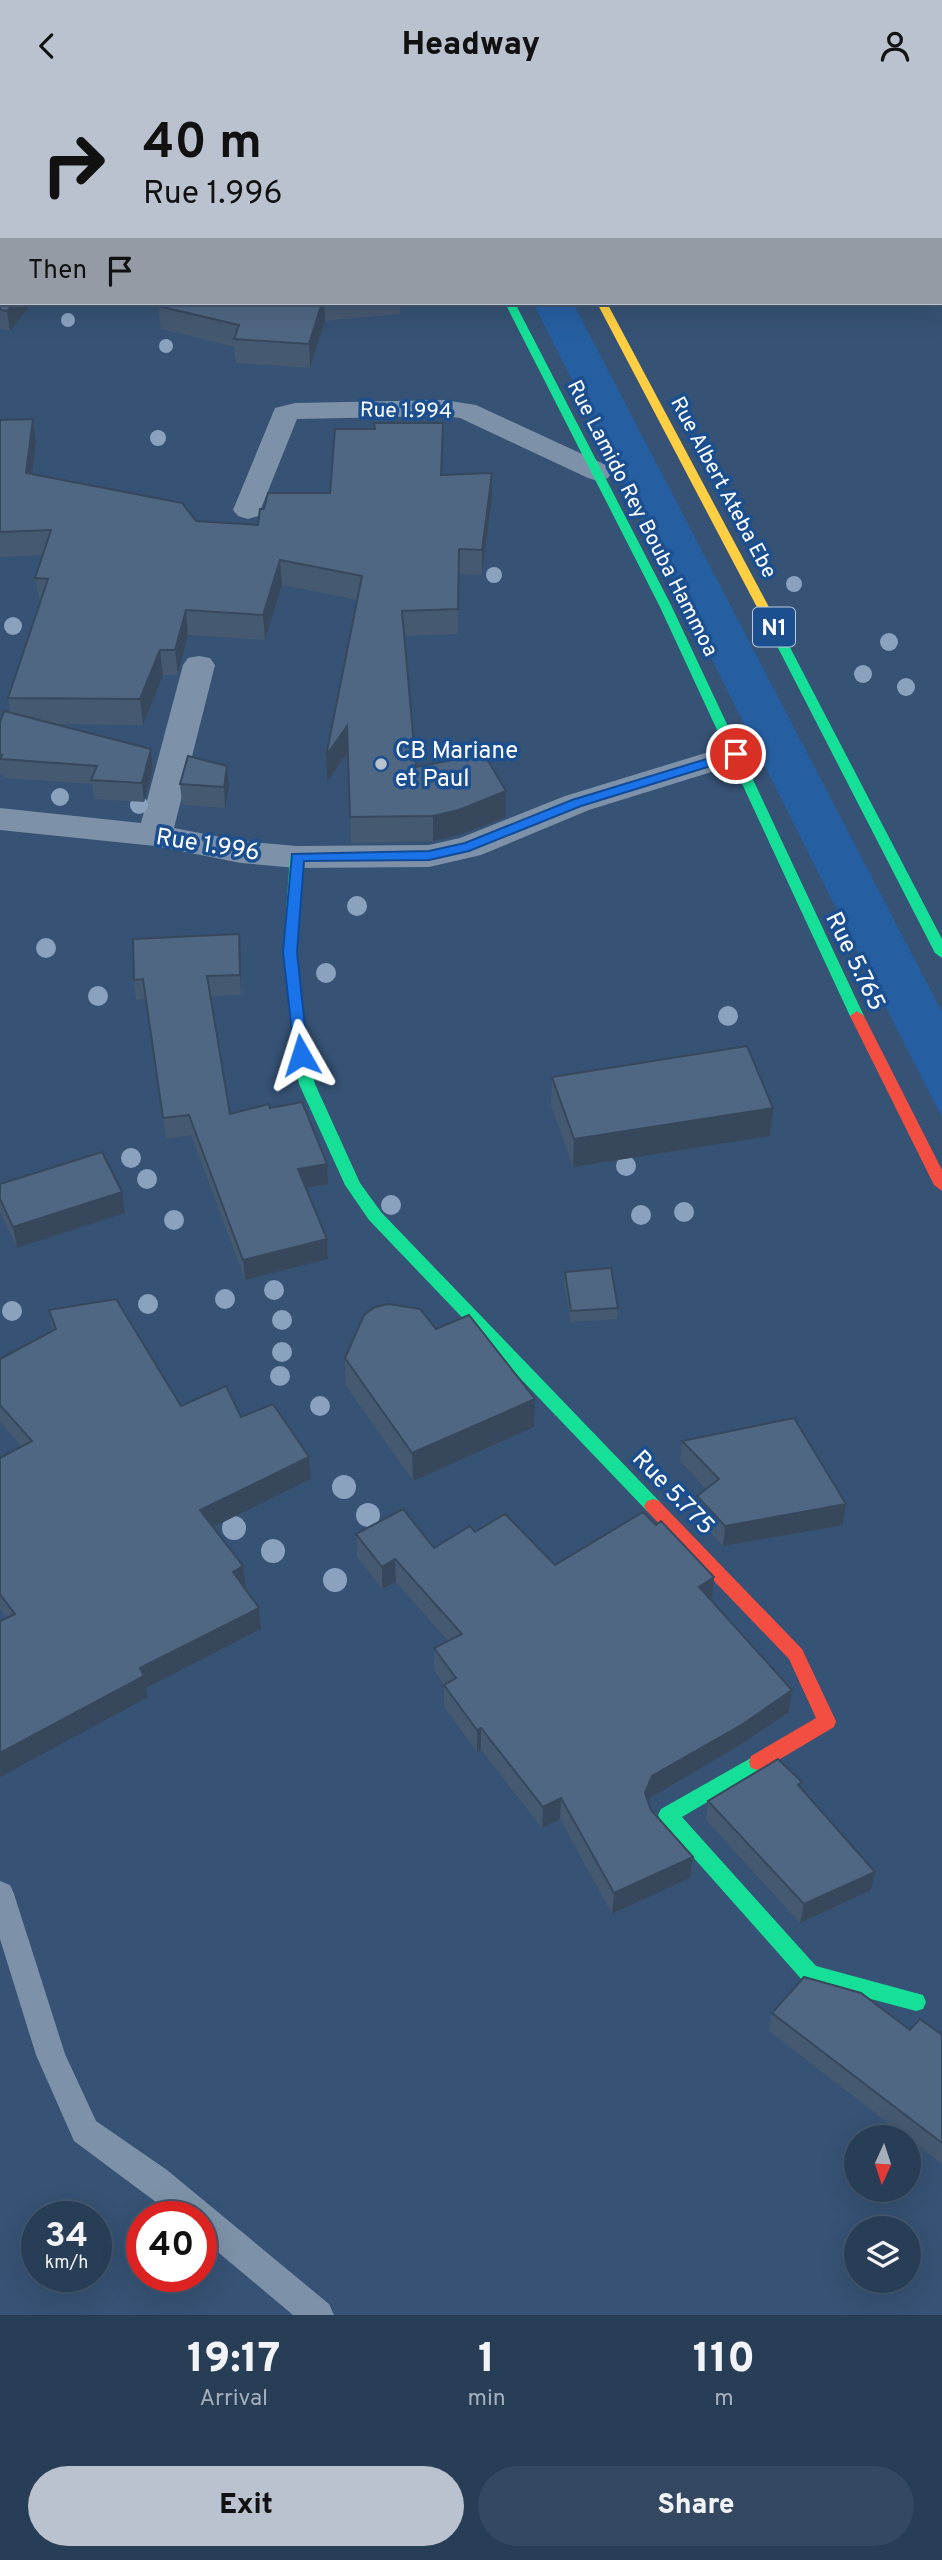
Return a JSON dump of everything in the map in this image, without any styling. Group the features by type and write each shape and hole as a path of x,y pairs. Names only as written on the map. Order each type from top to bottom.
{"main road":[{"name":"Rue Lamido Rey Bouba Hammoa","path":"511,305 666,605 736,754"},
{"name":"Rue Albert Ateba Ebe","path":"603,305 718,517 942,953"},
{"name":"Rue 5.765","path":"736,754 828,958 942,1185"},
{"name":"Rue 5.775","path":"297,857 290,952 301,1055 307,1084 354,1185 375,1216 796,1654 827,1721 668,1815 810,1975 916,2002"}],"street":[{"name":"Rue 1.994","path":"248,510 285,414 309,410 444,408 466,411 598,473"},
{"path":"155,835 199,665"},
{"name":"Rue 1.996","path":"0,819 155,835 241,852 297,857 429,856 469,847 577,803 736,754"}],"lane":[{"path":"0,1893 51,2055 85,2131 180,2201"},
{"path":"217,2231 318,2315"}],"shaded area":[{"path":"534,305 574,305 942,1012 942,1117 839,914"}],"building":[{"path":"0,305 12,305 7,311 0,310"},
{"path":"321,305 309,344 234,339 239,325 158,306"},
{"path":"33,419 26,473 182,503 196,521 258,525 260,509 264,509 268,493 330,493 335,429 375,429 374,423 443,423 441,475 492,473 482,550 459,549 458,609 402,611 416,767 484,754 506,791 459,810 433,816 350,817 347,726 326,756 362,576 280,560 263,615 186,610 175,650 160,650 140,699 8,698 48,579 35,578 51,530 0,532 0,420"},
{"path":"4,711 151,749 142,783 91,780 97,766 1,759 0,723"},
{"path":"188,756 227,766 224,787 180,784"},
{"path":"239,934 240,975 207,976 230,1114 269,1104 270,1108 302,1102 327,1164 298,1169 327,1239 243,1260 189,1115 163,1118 143,979 134,980 133,939"},
{"path":"747,1046 773,1108 574,1139 552,1077"},
{"path":"102,1152 122,1192 13,1227 0,1199 0,1184"},
{"path":"611,1268 618,1308 571,1311 565,1272"},
{"path":"116,1299 181,1406 226,1386 241,1417 273,1404 309,1457 200,1510 243,1566 233,1572 259,1608 140,1668 144,1676 0,1753 0,1621 15,1614 0,1594 0,1458 32,1441 0,1405 0,1359 56,1329 49,1310"},
{"path":"389,1304 420,1309 436,1329 469,1315 535,1399 412,1453 345,1358 364,1315 375,1307"},
{"path":"794,1418 846,1504 725,1526 697,1496 719,1479 682,1441"},
{"path":"403,1509 434,1548 470,1526 475,1532 505,1514 555,1565 643,1512 656,1525 661,1521 714,1577 699,1587 792,1690 743,1724 652,1776 645,1793 651,1810 693,1857 614,1893 561,1798 543,1807 481,1728 477,1730 444,1685 456,1678 434,1648 462,1634 395,1559 382,1567 356,1534"},
{"path":"778,1759 802,1782 798,1785 875,1872 804,1904 708,1801"},
{"path":"804,1977 861,1993 910,2030 920,2019 942,2035 942,2143 921,2125 772,2013"}],"traffic: fast":[{"path":"511,305 665,605 857,1016"},
{"path":"765,611 942,953"},
{"path":"297,857 290,952 301,1055 307,1084 353,1185 375,1216 653,1506"},
{"path":"758,1762 668,1815 810,1974 916,2002"}],"traffic: slow":[{"path":"603,305 765,611"}],"traffic: jam":[{"path":"857,1016 942,1185"},
{"path":"653,1506 796,1654 827,1721 758,1762"}],"place":[{"name":"CB Mariane et Paul","path":"381,764"}],"route":[{"path":"301,1055 290,952 297,857 429,856 469,847 577,803 736,754"}]}
